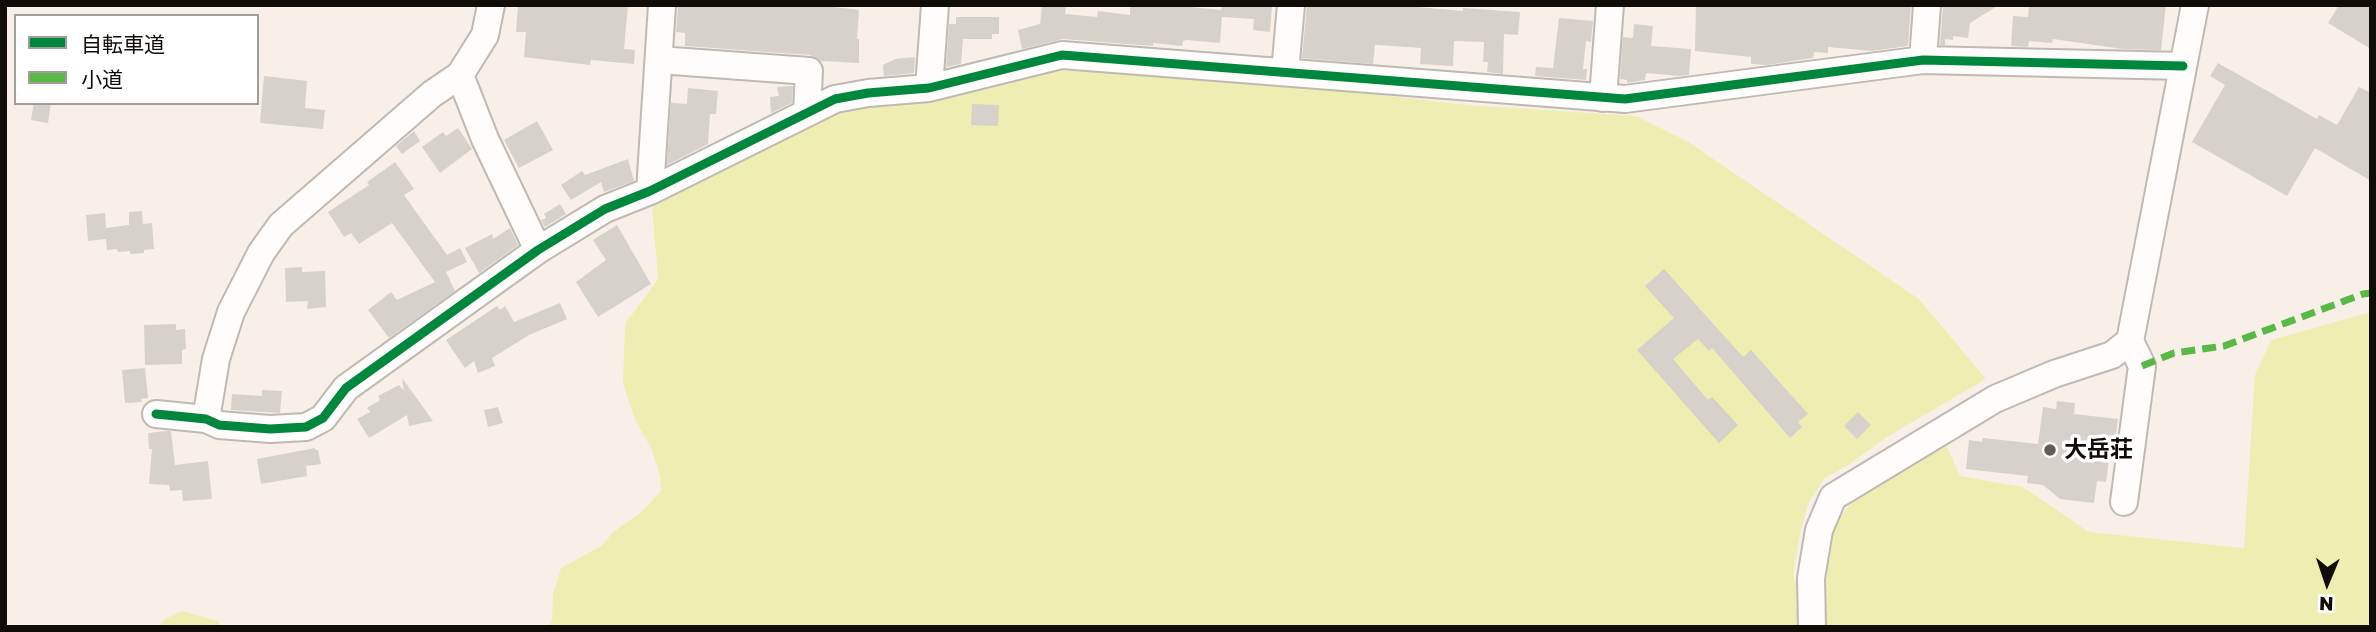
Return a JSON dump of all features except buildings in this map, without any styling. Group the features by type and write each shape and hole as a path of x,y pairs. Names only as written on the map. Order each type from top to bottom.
{"street":[{"path":"206,419 216,359 230,312 261,253 281,225 432,94 460,75 485,35 491,5"},
{"path":"650,191 662,5"},
{"path":"929,88 935,5"},
{"path":"1285,72 1291,5"},
{"path":"1603,98 1610,5"},
{"path":"1923,60 1927,5"},
{"path":"2124,502 2142,366 2130,341 2194,5"},
{"path":"156,414 206,419 219,425 270,429 306,427 323,418 346,388 538,250 605,209 650,191 835,99 868,93 929,88 1062,55 1625,99 1923,60 2183,66"},
{"path":"659,60 809,71 807,113"},
{"path":"460,75 485,139 538,250"},
{"path":"1812,627 1811,578 1819,530 1833,497 1995,399 2054,374 2112,355 2130,341"}],"green space":[{"path":"1071,70 1145,72 1294,85 1467,105 1636,116 1687,141 1919,299 1986,379 1887,437 1847,466 1825,478 1809,502 1801,529 1794,582 1847,508 1867,489 1943,438 1960,476 2023,487 2089,532 2244,548 2255,375 2271,340 2371,312 2371,627 548,627 552,620 553,594 561,568 603,545 612,533 645,509 661,490 652,450 635,419 623,384 625,324 658,279 652,207 757,151 848,109 924,102"},
{"path":"182,611 218,621 221,627 158,627 165,619"}],"marked path":[{"path":"2142,366 2174,353 2224,346 2371,293"}],"cycle path":[{"path":"156,414 206,419 219,425 270,429 306,427 323,418 346,388 538,250 605,209 650,191 835,99 868,93 929,88 1062,55 1625,99 1923,60 2183,66"}],"place":[{"name":"大岳荘","path":"2050,450"}]}
